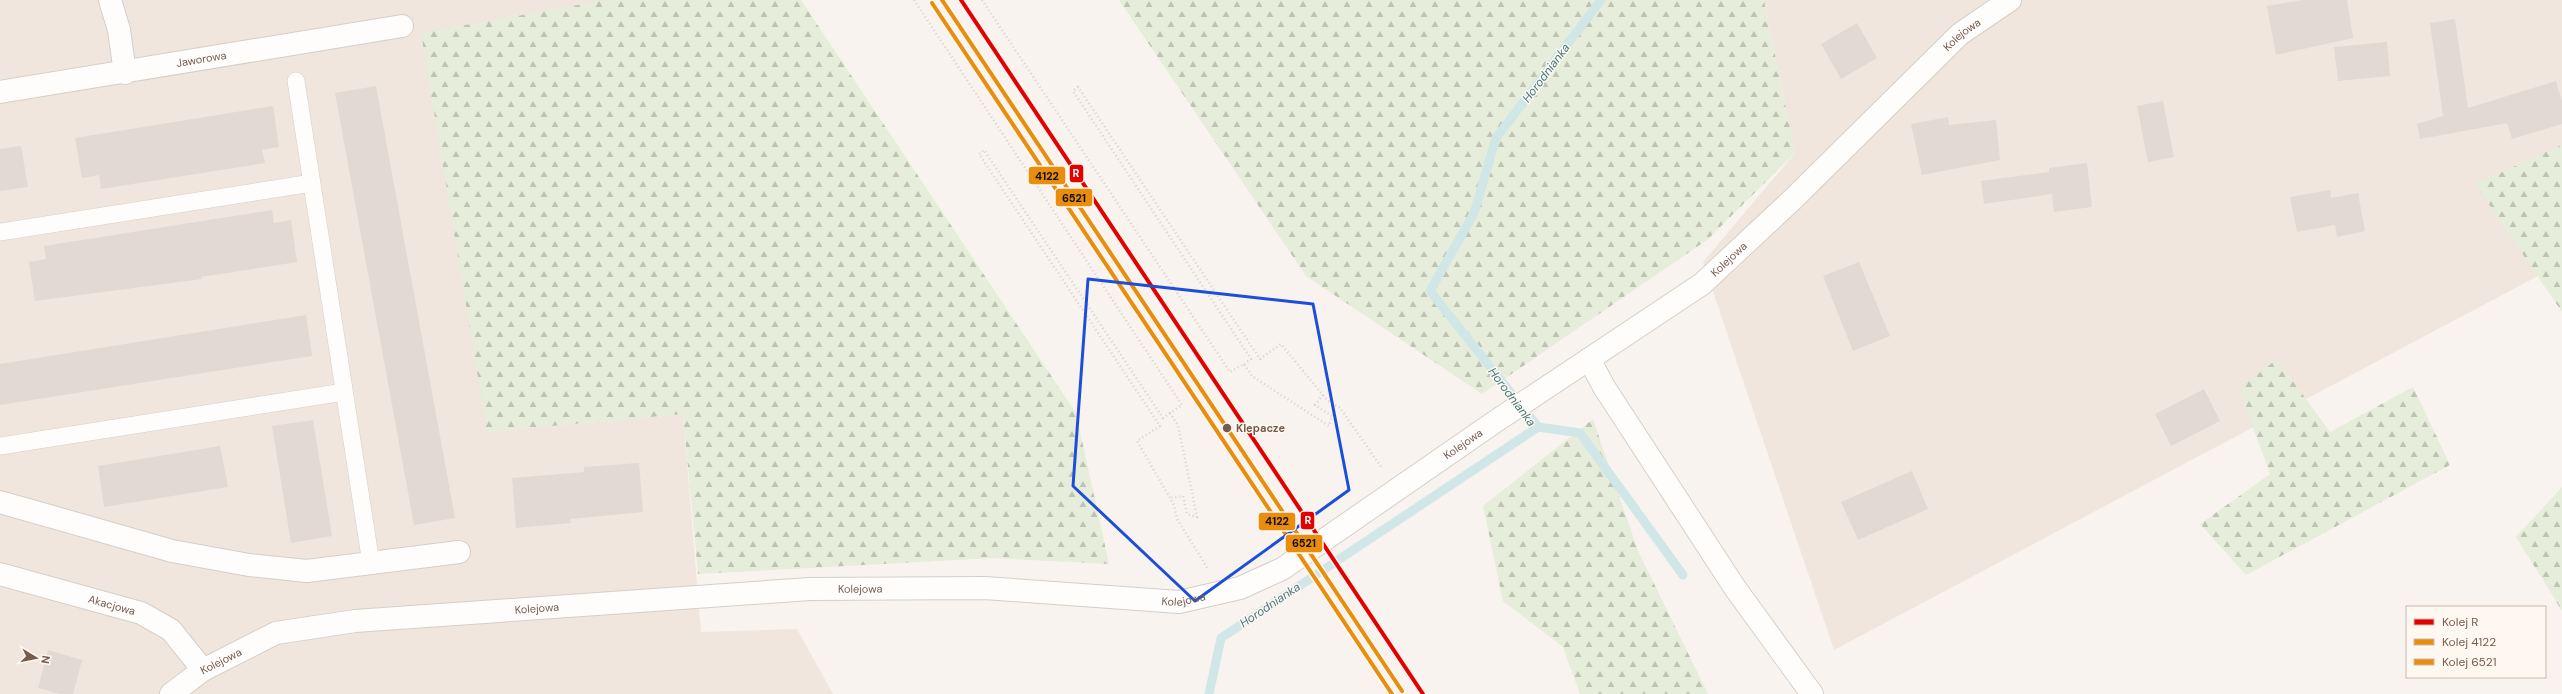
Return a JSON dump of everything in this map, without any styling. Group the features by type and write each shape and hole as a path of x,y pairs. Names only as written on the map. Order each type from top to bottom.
{"street":[{"path":"110,0 119,30 125,73"},
{"name":"Kolejowa","path":"171,694 203,670 276,633 355,621 810,590 985,588 1180,602 1223,593 1260,580 1282,569 1496,421 1702,284 1792,200 1960,34 2010,0"},
{"name":"Jaworowa","path":"0,92 125,73 402,26"},
{"path":"1589,359 1604,387 1735,588 1812,694"},
{"path":"0,502 172,551 249,565 307,571 459,552"},
{"name":"Akacjowa","path":"0,574 141,613 171,630 203,670"}],"lane":[{"path":"296,81 371,563"},
{"path":"0,232 312,183"},
{"path":"0,446 344,392"}],"path":[{"path":"914,0 1182,405 1163,418 984,150 979,154 1160,426 1137,442 1170,498 1177,519 1223,593"},
{"path":"982,0 1230,372 1251,359 1073,91 1078,87 1260,359 1281,344 1323,395 1340,408 1398,489"},
{"path":"1244,364 1252,376 1330,426 1332,416 1315,405 1323,395"},
{"path":"1170,413 1178,425 1197,517 1187,514 1183,496 1170,498"}],"highlighted area":[{"path":"1088,279 1313,304 1349,490 1195,601 1073,486"}],"shaded area":[{"path":"0,0 606,0 487,432 683,414 701,632 797,629 833,694 0,694"},
{"path":"1764,0 2562,0 2562,263 1834,650 1703,262 1795,153"}],"green space":[{"path":"606,0 801,0 1076,413 1109,564 994,558 698,574 683,414 487,432 421,33"},
{"path":"1119,0 1764,0 1795,153 1707,240 1482,394 1306,276"},
{"path":"2562,145 2562,312 2475,184"},
{"path":"2277,359 2330,432 2413,387 2450,465 2246,575 2200,524 2270,474 2239,389"},
{"path":"1593,419 1638,551 1708,694 1580,694 1563,647 1503,601 1483,506"},
{"path":"2562,487 2562,611 2516,537"}],"building":[{"path":"2303,0 2347,0 2353,38 2276,55 2267,6"},
{"path":"2455,19 2468,108 2556,81 2562,101 2562,124 2512,139 2507,123 2420,139 2417,124 2443,116 2430,23"},
{"path":"1857,23 1877,58 1841,79 1821,44"},
{"path":"2387,42 2390,76 2338,81 2334,47"},
{"path":"376,86 455,518 414,525 335,93"},
{"path":"2163,101 2174,157 2148,162 2137,106"},
{"path":"273,106 279,147 262,150 265,163 101,189 99,175 82,178 75,138"},
{"path":"1948,117 1949,125 1996,120 2000,160 1922,175 1911,124"},
{"path":"21,146 28,187 0,191 0,149"},
{"path":"2087,163 2092,207 2054,212 2052,194 1984,204 1981,181 2049,172 2049,168"},
{"path":"2330,190 2331,198 2358,193 2365,231 2337,237 2335,225 2297,232 2290,197"},
{"path":"272,210 274,223 291,220 297,262 201,277 202,279 35,301 29,262 46,259 44,246"},
{"path":"1859,262 1890,336 1853,351 1823,276"},
{"path":"306,315 312,356 0,405 0,364"},
{"path":"2204,389 2220,421 2171,446 2155,414"},
{"path":"313,420 332,536 291,543 272,426"},
{"path":"220,446 228,487 104,507 98,466"},
{"path":"639,463 643,512 570,519 571,523 516,528 512,478 584,472 584,467"},
{"path":"1912,471 1928,509 1858,540 1841,502"},
{"path":"48,650 82,660 73,694 61,694 38,688"}],"waterway":[{"name":"Horodnianka","path":"1209,694 1221,638 1538,427 1430,291 1474,213 1496,138 1601,0"},
{"path":"1538,427 1580,433 1683,575"}],"rail line":[{"name":"6521","path":"942,0 1402,691"},
{"name":"R","path":"961,0 1423,694"},
{"name":"4122","path":"932,3 1392,694"}],"place":[{"name":"Klepacze","path":"1227,428"}]}
